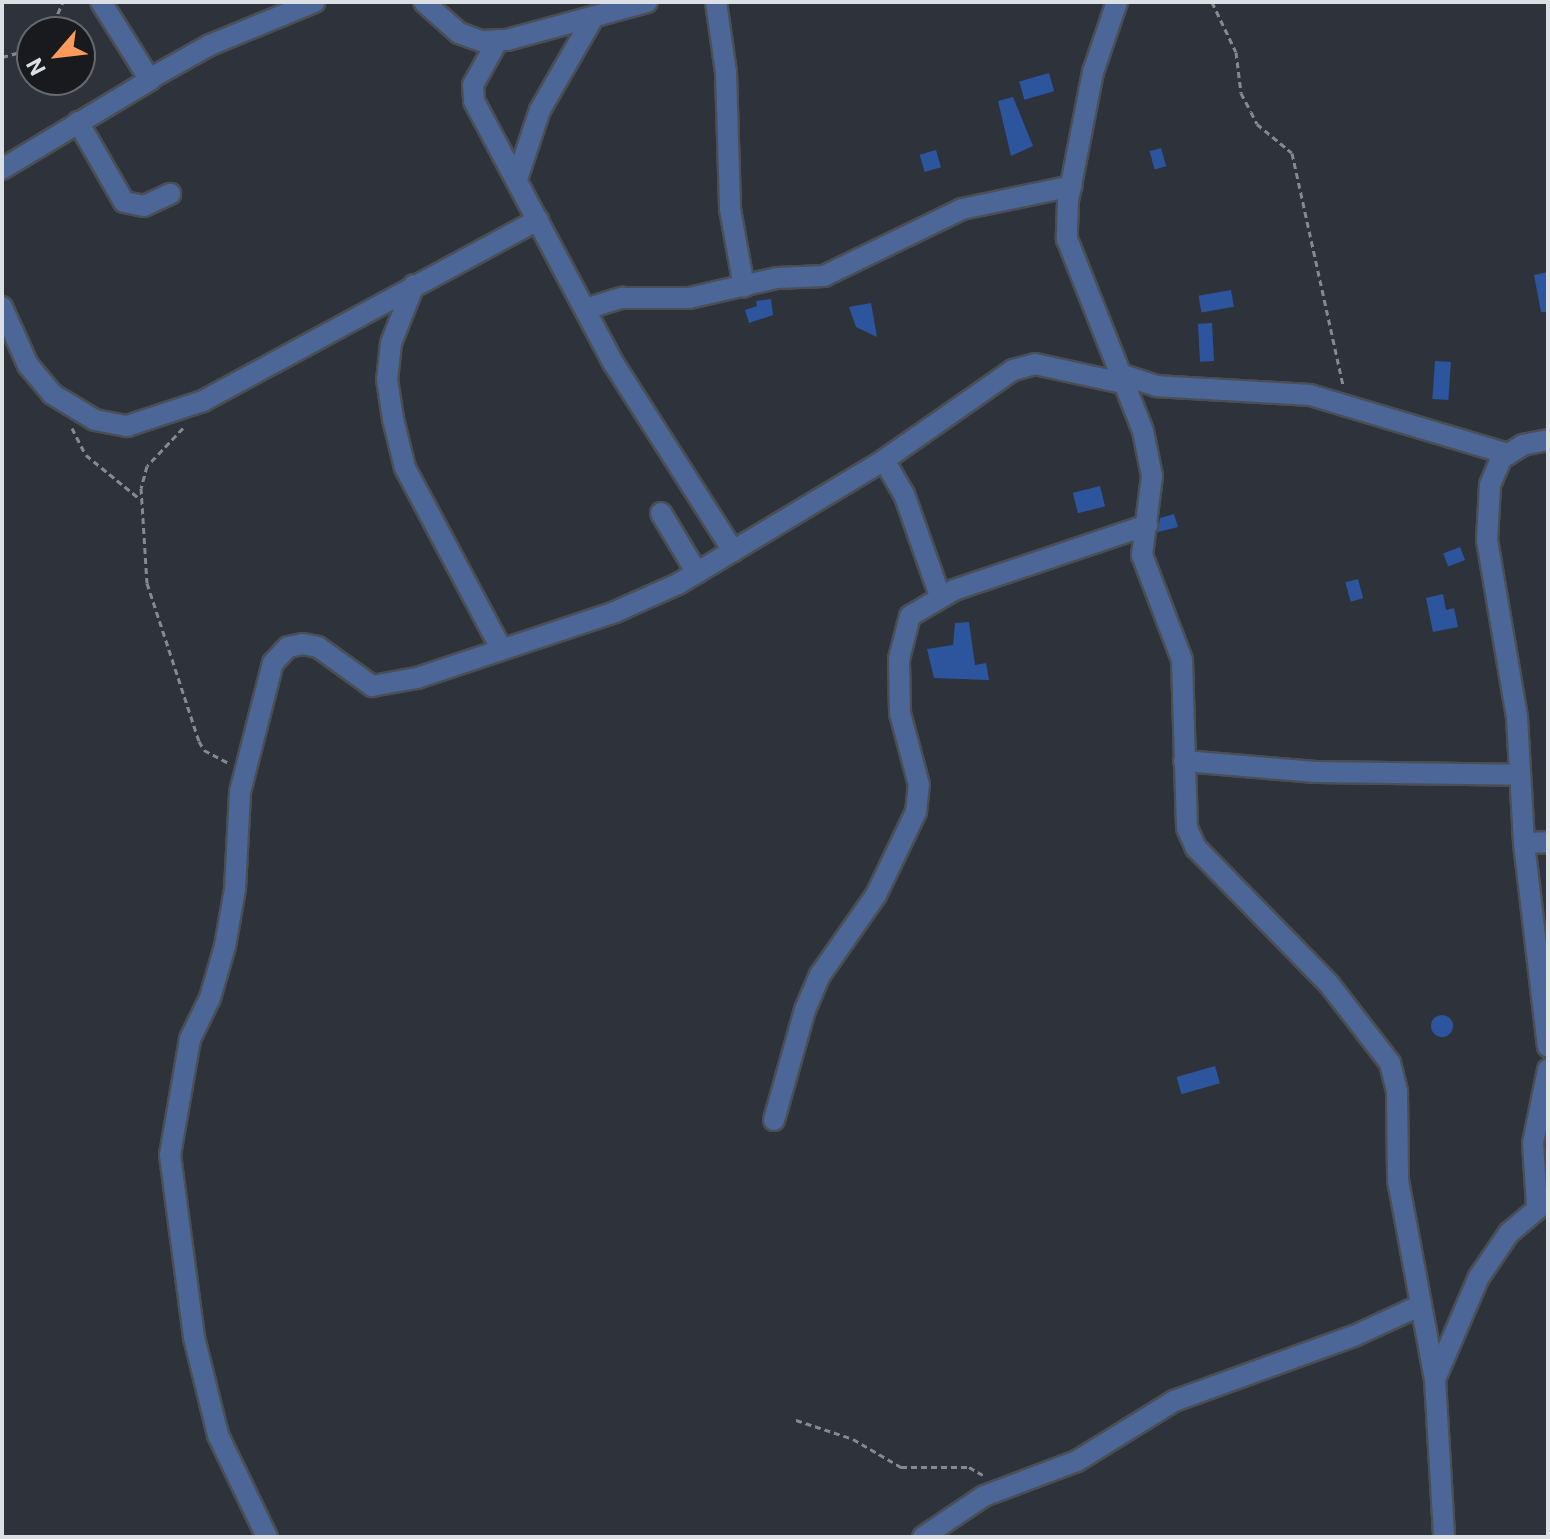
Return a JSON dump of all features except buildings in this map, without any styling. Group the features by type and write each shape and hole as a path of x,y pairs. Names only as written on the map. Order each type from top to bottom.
{"street":[{"path":"101,2 151,78"},
{"path":"2,169 78,122 143,89 151,78 210,45 315,2"},
{"path":"424,2 459,33 498,40 601,10 647,2"},
{"path":"716,2 726,72 730,209 744,287"},
{"path":"1117,2 1093,72 1072,186 1067,239 1125,380 1152,476 1142,555 1145,573 1171,626 1187,690 1183,802 1196,848 1329,984 1390,1063 1397,1092 1398,1180 1435,1379 1444,1537"},
{"path":"517,179 540,110 601,10"},
{"path":"498,40 473,85 474,101 585,309 685,480 733,551"},
{"path":"78,122 124,202 144,206 170,194"},
{"path":"585,309 622,298 689,298 845,270 962,209 1072,186"},
{"path":"2,307 28,365 60,399 95,420 127,426 197,404 538,220"},
{"path":"414,285 391,343 387,379 393,419 405,468 500,647"},
{"path":"267,1537 218,1435 194,1337 170,1155 190,1039 210,998 225,946 235,889 242,784 266,676 288,647 318,647 361,680 386,687 500,647 615,612 697,573 884,460 1013,370 1035,364 1156,386 1310,395 1508,454"},
{"path":"1548,440 1501,459 1490,485 1487,540 1517,717 1524,843 1548,1047"},
{"path":"884,460 904,494 940,596"},
{"path":"661,513 697,573"},
{"path":"774,1120 820,975 876,895 916,812 919,785 900,713 899,659 910,616 940,596 1147,525"},
{"path":"1184,761 1316,772 1520,775"},
{"path":"1524,843 1548,842"},
{"path":"1435,1379 1479,1277 1509,1233 1542,1203 1533,1143 1548,1070"},
{"path":"923,1537 1004,1486 1077,1461 1174,1401 1354,1336 1419,1306"}],"path":[{"path":"1212,2 1236,52 1241,93 1251,112 1292,153 1319,257 1335,362 1353,406"},
{"path":"60,399 86,455 141,500"},
{"path":"197,404 182,428 147,466 141,500 147,583 171,667 194,712 204,750 227,762 242,784"},
{"path":"796,1420 853,1439 901,1467 969,1467 1004,1486"}]}
